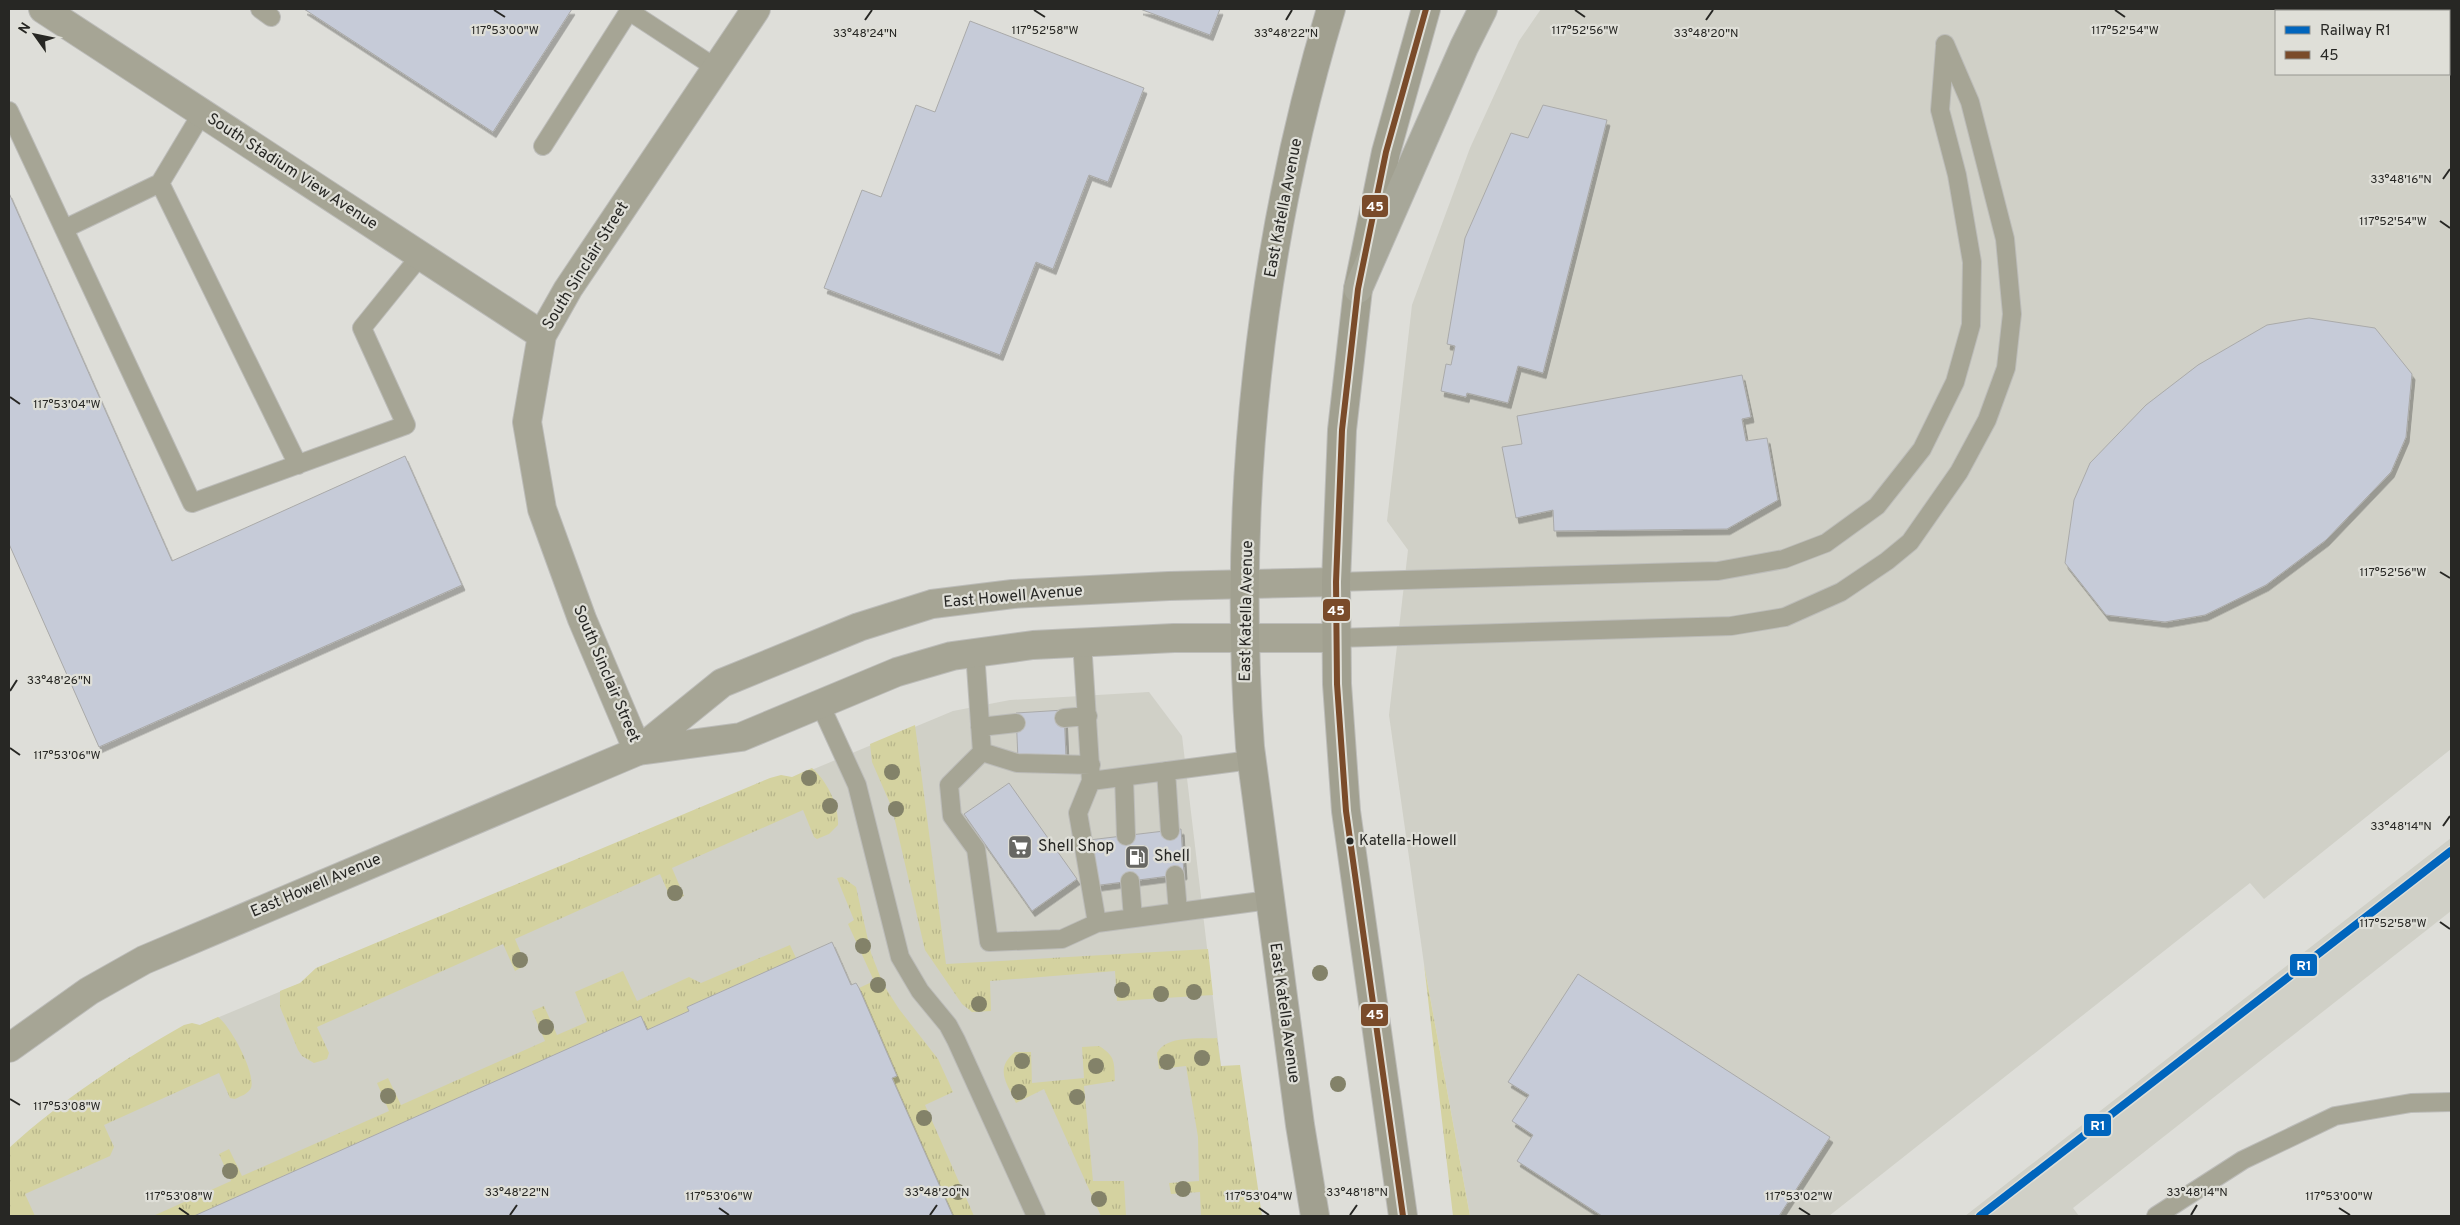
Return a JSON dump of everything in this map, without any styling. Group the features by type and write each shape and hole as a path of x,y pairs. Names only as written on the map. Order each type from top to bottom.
{"highway":[{"path":"1358,289 1482,9"}],"main road":[{"name":"East Katella Avenue","path":"1315,1216 1300,1125 1251,760 1246,691 1246,584 1254,423 1270,278 1281,213 1313,69 1332,9"},
{"path":"1403,1216 1346,811 1338,684 1336,582 1342,440 1358,289 1386,152 1426,9"}],"street":[{"name":"South Stadium View Avenue","path":"42,9 542,335"},
{"name":"South Sinclair Street","path":"638,751 582,618 542,509 527,422 542,335 568,288 756,9"},
{"name":"East Howell Avenue","path":"638,751 722,683 896,614 932,604 1013,594 1336,582"},
{"name":"East Howell Avenue","path":"9,1048 88,992 144,960 638,751 741,737 897,672 952,656 975,652 1082,642 1246,637 1337,638"}],"lane":[{"path":"543,146 629,11 716,68"},
{"path":"1336,582 1718,571 1784,559 1826,543 1877,506 1922,449 1955,382 1970,325 1972,262 1957,175 1940,110 1945,44 1970,102 1988,168 2005,239 2012,314 2006,368 1988,420 1959,472 1910,542 1887,562 1841,592 1785,617 1722,626 1337,638"},
{"path":"9,112 192,503 406,426 362,328 421,255"},
{"path":"64,229 160,183 202,113"},
{"path":"160,183 298,465"},
{"path":"1082,642 1091,773 1078,814 1097,923"},
{"path":"975,652 982,752 949,785 952,816 976,850 989,942 1062,939 1097,923 1270,900"},
{"path":"820,704 856,785 900,957 920,991 948,1025 956,1040 1036,1216"},
{"path":"1064,718 1088,716"},
{"path":"980,727 1016,723"},
{"path":"982,752 1017,763 1124,776 1251,760"},
{"path":"1166,771 1170,831"},
{"path":"1124,776 1126,836"},
{"path":"1175,875 1178,912"},
{"path":"1130,880 1133,918"},
{"path":"2156,1216 2243,1160 2336,1116 2411,1103 2451,1102"}],"shaded area":[{"path":"1541,9 2451,9 2451,749 2264,899 2250,883 1829,1216 1470,1216 1424,964 1389,715 1408,550 1387,521 1412,305 1470,148 1519,41"},
{"path":"1149,692 1182,736 1221,1066 1228,1216 9,1216 9,1157 200,1025 953,711 1010,700"},
{"path":"2451,838 2451,911 2073,1208 2079,1216 1965,1216"}],"green space":[{"path":"915,725 946,964 1208,949 1213,995 1117,1001 1115,971 990,981 991,1011 972,1012 962,1004 925,950 892,808 872,762 870,744"},
{"path":"812,768 827,786 836,809 838,825 829,834 817,839 814,837 803,810 672,868 684,896 672,901 660,874 515,939 526,965 515,971 503,944 317,1027 329,1053 327,1059 314,1063 302,1056 298,1050 280,1007 280,991 300,983 316,968 770,778 781,775 792,777"},
{"path":"842,877 856,887 871,953 883,984 899,1009 938,1059 953,1092 925,1105 974,1216 953,1216 892,1078 897,1076 859,988 874,981 848,924 854,920 837,878"},
{"path":"790,945 796,958 687,1007 689,1011 648,1030 641,1016 194,1216 153,1216 231,1181 219,1154 229,1149 242,1176 389,1111 377,1083 388,1078 401,1105 545,1041 532,1011 544,1006 557,1035 587,1022 575,992 623,971 637,1001 689,977 701,983"},
{"path":"1424,964 1470,1216 1453,1216"},
{"path":"218,1017 229,1029 246,1061 252,1081 248,1092 235,1099 230,1098 219,1073 104,1125 114,1147 110,1156 25,1194 35,1216 9,1216 9,1148 71,1097 138,1053 184,1025 192,1023 200,1025"},
{"path":"1193,1038 1217,1038 1221,1066 1240,1065 1262,1216 1201,1216 1200,1192 1171,1194 1169,1183 1199,1181 1198,1137 1186,1066 1159,1069 1157,1053 1161,1047 1175,1041"},
{"path":"1099,1046 1109,1053 1113,1060 1115,1081 1084,1086 1093,1181 1124,1181 1126,1216 1101,1216 1044,1089 1016,1103 1004,1076 1005,1064 1015,1052 1031,1052 1032,1083 1084,1078 1082,1047"}],"building":[{"path":"304,9 572,9 493,132"},
{"path":"1140,9 1220,9 1210,35"},
{"path":"970,21 1144,88 1108,182 1089,175 1053,269 1036,262 1000,355 824,288 862,190 881,197 916,105 935,112"},
{"path":"1543,105 1607,120 1543,373 1518,366 1508,403 1467,393 1466,397 1441,391 1446,364 1451,365 1455,346 1447,344 1465,238 1511,133 1528,138"},
{"path":"9,193 172,561 405,456 462,585 99,747 9,544"},
{"path":"2309,318 2375,328 2412,374 2406,437 2391,472 2326,540 2266,585 2205,615 2165,622 2106,615 2065,563 2074,500 2090,463 2146,405 2198,365 2267,325"},
{"path":"1742,375 1751,417 1742,419 1746,441 1767,438 1778,500 1727,529 1554,531 1553,510 1516,518 1502,447 1522,444 1517,416"},
{"path":"1064,710 1066,757 1018,760 1016,713"},
{"name":"Shell Shop","path":"1009,783 1077,879 1032,911 964,814"},
{"name":"Shell","path":"1181,829 1184,874 1093,886 1089,840"},
{"path":"832,942 851,985 856,983 859,988 897,1076 892,1078 953,1216 194,1216 641,1016 647,1030 689,1011 687,1007"},
{"path":"1578,974 1830,1137 1779,1216 1602,1216 1517,1161 1533,1135 1512,1121 1529,1095 1508,1082"}],"rail line":[{"name":"R1","path":"1980,1216 2451,851"}],"transit line":[{"name":"45","path":"1403,1216 1346,811 1337,684 1336,582 1342,430 1358,289 1386,152 1426,9"}],"place":[{"name":"Katella-Howell","path":"1350,841"},
{"name":"Shell Shop","path":"1020,847"},
{"name":"Shell","path":"1137,857"}]}
